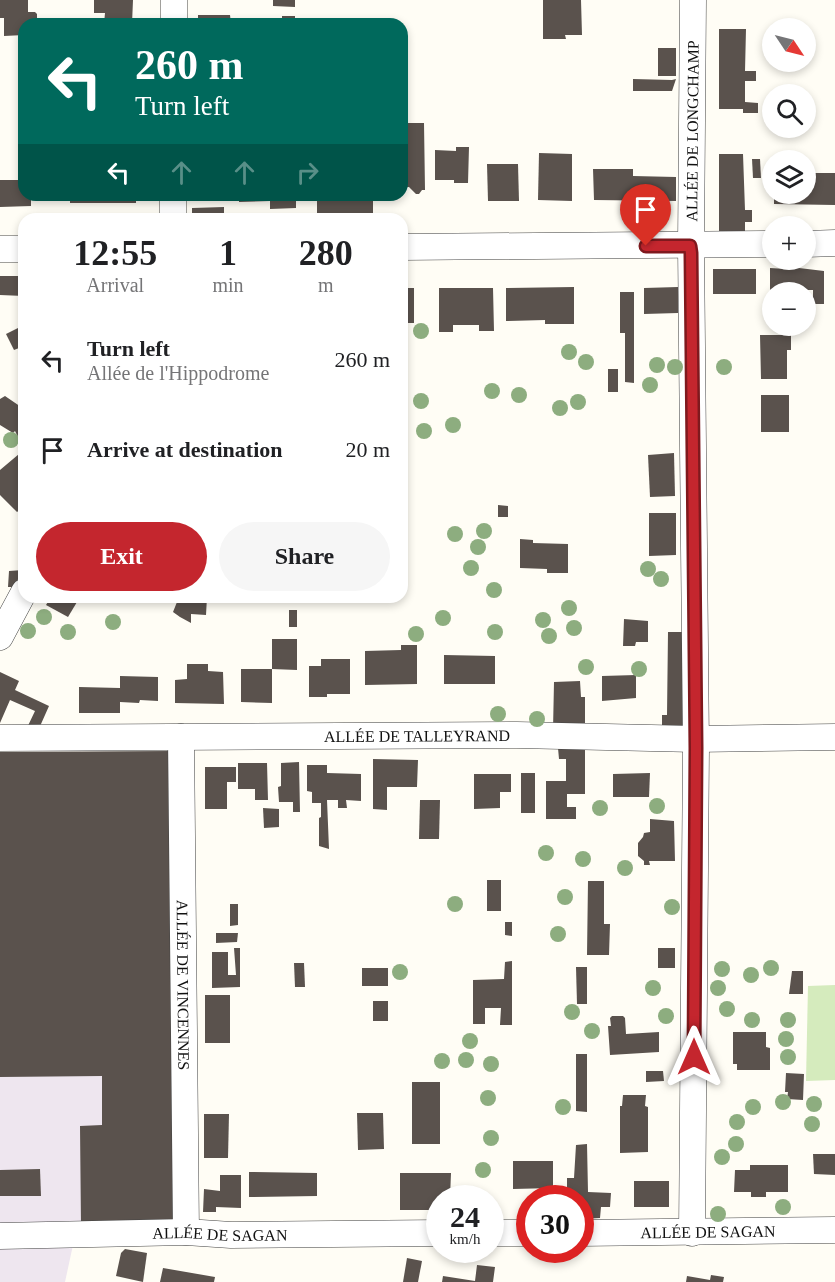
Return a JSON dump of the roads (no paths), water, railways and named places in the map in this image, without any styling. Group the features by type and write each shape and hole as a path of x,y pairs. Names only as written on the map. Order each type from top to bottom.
{"street":[{"path":"174,0 174,18"},
{"name":"ALLÉE DE LONGCHAMP","path":"692,1233 695,739 690,246 693,0"},
{"path":"816,244 835,243"},
{"path":"408,247 762,244"},
{"path":"0,249 18,249"},
{"path":"0,637 18,603"},
{"name":"ALLÉE DE TALLEYRAND","path":"0,738 517,735 695,739 835,737"},
{"name":"ALLÉE DE VINCENNES","path":"181,737 186,1232"},
{"name":"ALLÉE DE SAGAN","path":"594,1233 835,1230"},
{"name":"ALLÉE DE SAGAN","path":"0,1236 186,1232 231,1235 426,1233"}]}
